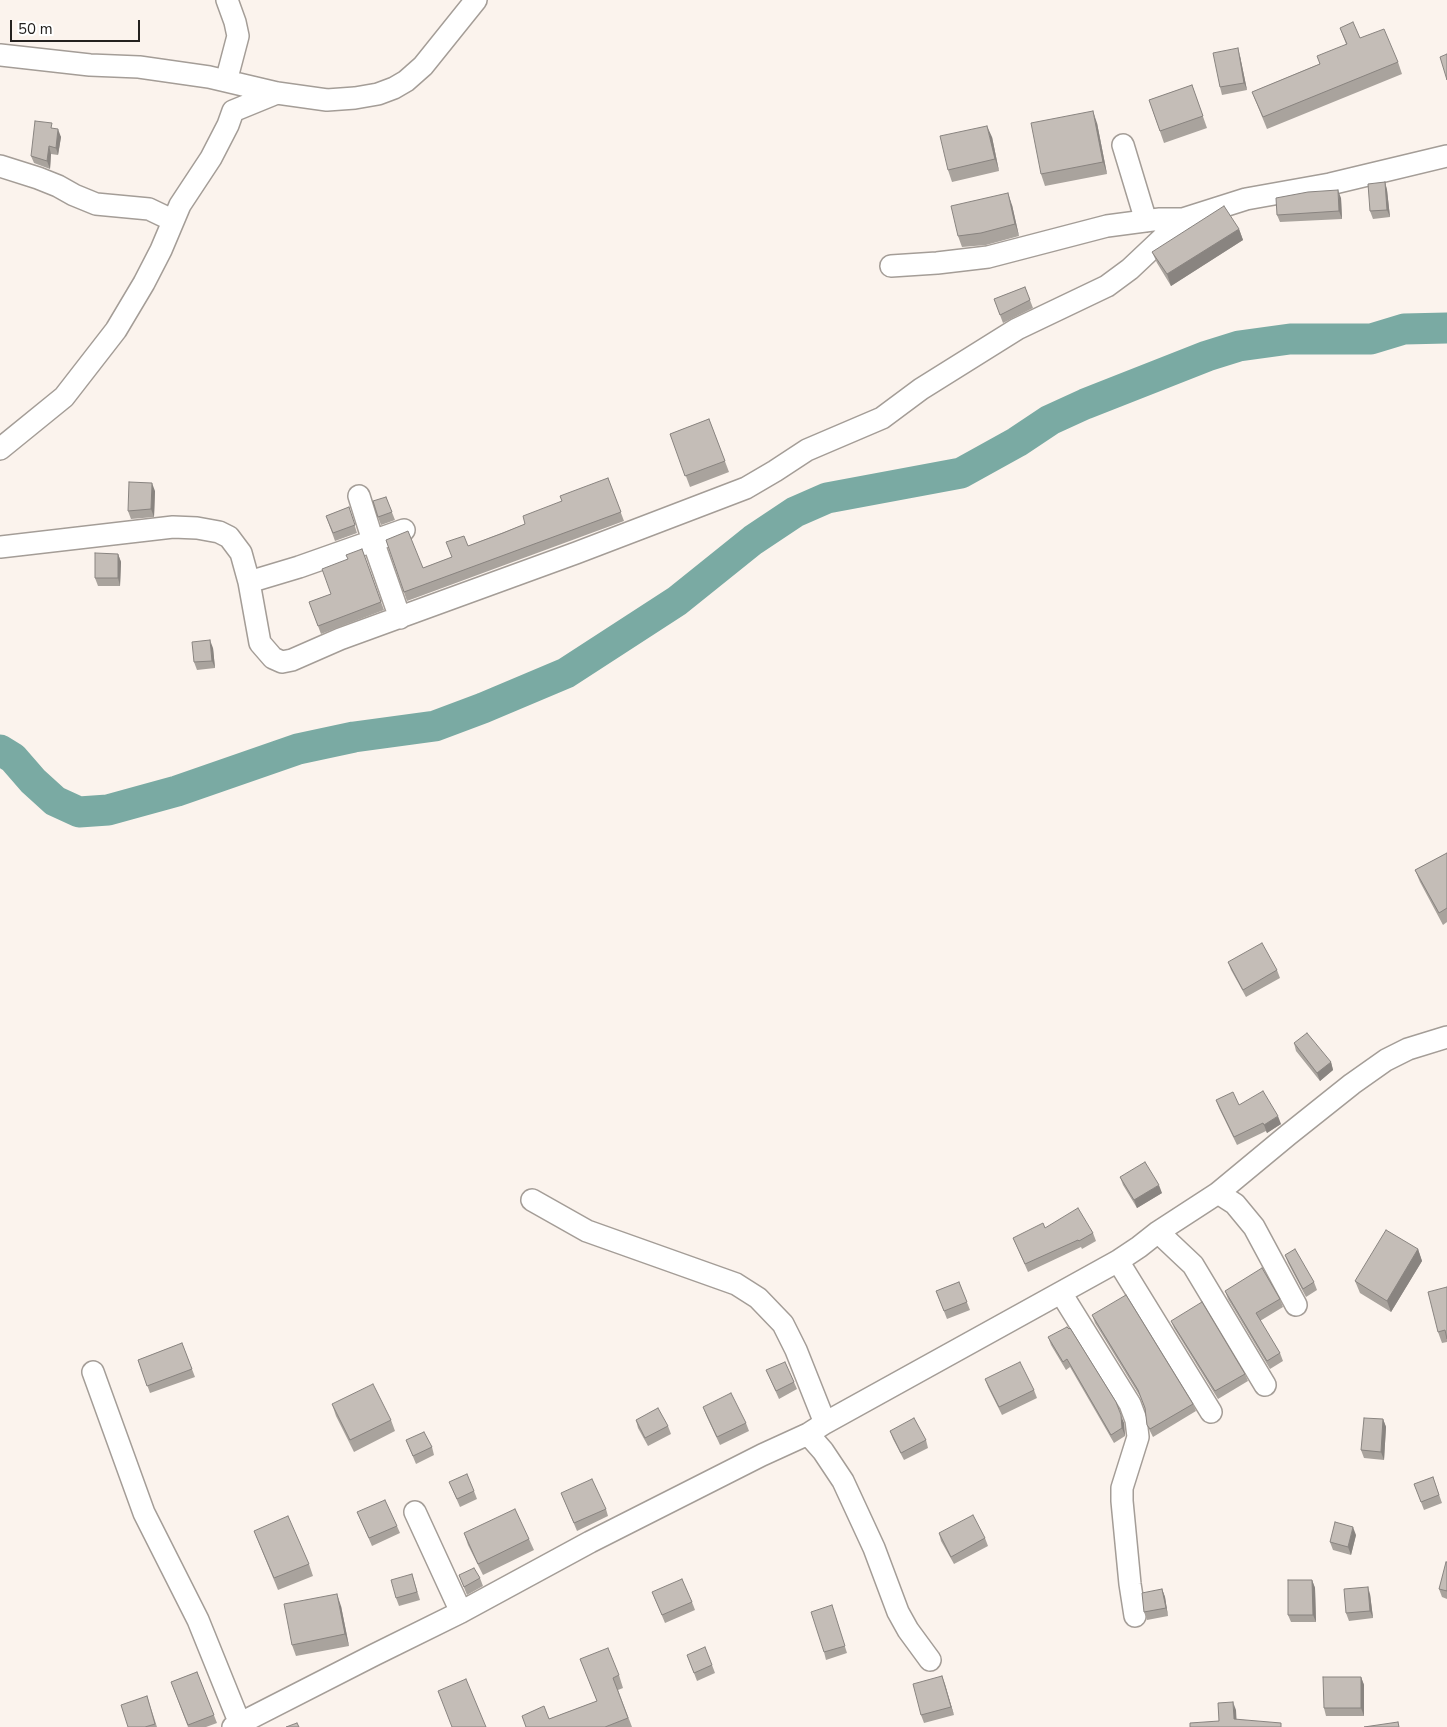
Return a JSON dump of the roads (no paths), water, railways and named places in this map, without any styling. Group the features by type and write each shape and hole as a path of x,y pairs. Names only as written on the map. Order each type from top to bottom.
{"street":[{"path":"0,449 64,398 116,330 144,284 180,205 211,158 228,125 233,111 228,74 238,36 227,0"},
{"path":"0,55 90,65 138,67 228,82 277,93 327,100 370,96 394,88 406,81 423,66 476,0"},
{"path":"233,111 277,93"},
{"path":"1123,145 1146,221"},
{"path":"891,266 988,257 1107,226 1183,218 1246,199 1330,184 1447,156"},
{"path":"0,166 38,178 96,204 149,209 172,220"},
{"path":"0,547 173,527 197,528 219,532 228,537 241,553 260,643 272,658 282,662 292,660 340,639 576,553 746,488 775,472 807,450 882,418 921,389 1017,329 1107,286 1130,269 1183,218"},
{"path":"359,496 400,618"},
{"path":"248,582 299,567 404,530"},
{"path":"93,1372 144,1513 198,1620 236,1725 461,1612 590,1542 817,1429 1118,1261 1218,1193 1352,1084 1386,1060 1408,1049 1447,1037"},
{"path":"1218,1193 1235,1204 1254,1227 1296,1305"},
{"path":"532,1200 587,1232 736,1284 758,1298 783,1324 796,1350 823,1451 843,1481 874,1548 898,1612 908,1630 930,1660"},
{"path":"1158,1232 1193,1265 1265,1386"},
{"path":"1118,1261 1211,1412"},
{"path":"1061,1293 1130,1404 1136,1420 1138,1437 1122,1488 1130,1584 1135,1616"},
{"path":"416,1512 461,1612"}],"waterway":[{"path":"0,750 13,758 33,781 55,801 79,812 108,810 177,791 298,749 354,737 435,726 566,673 677,601 753,540 795,512 827,498 961,473 1017,442 1050,420 1085,404 1207,356 1239,346 1290,339 1371,339 1404,329 1447,328"}]}
